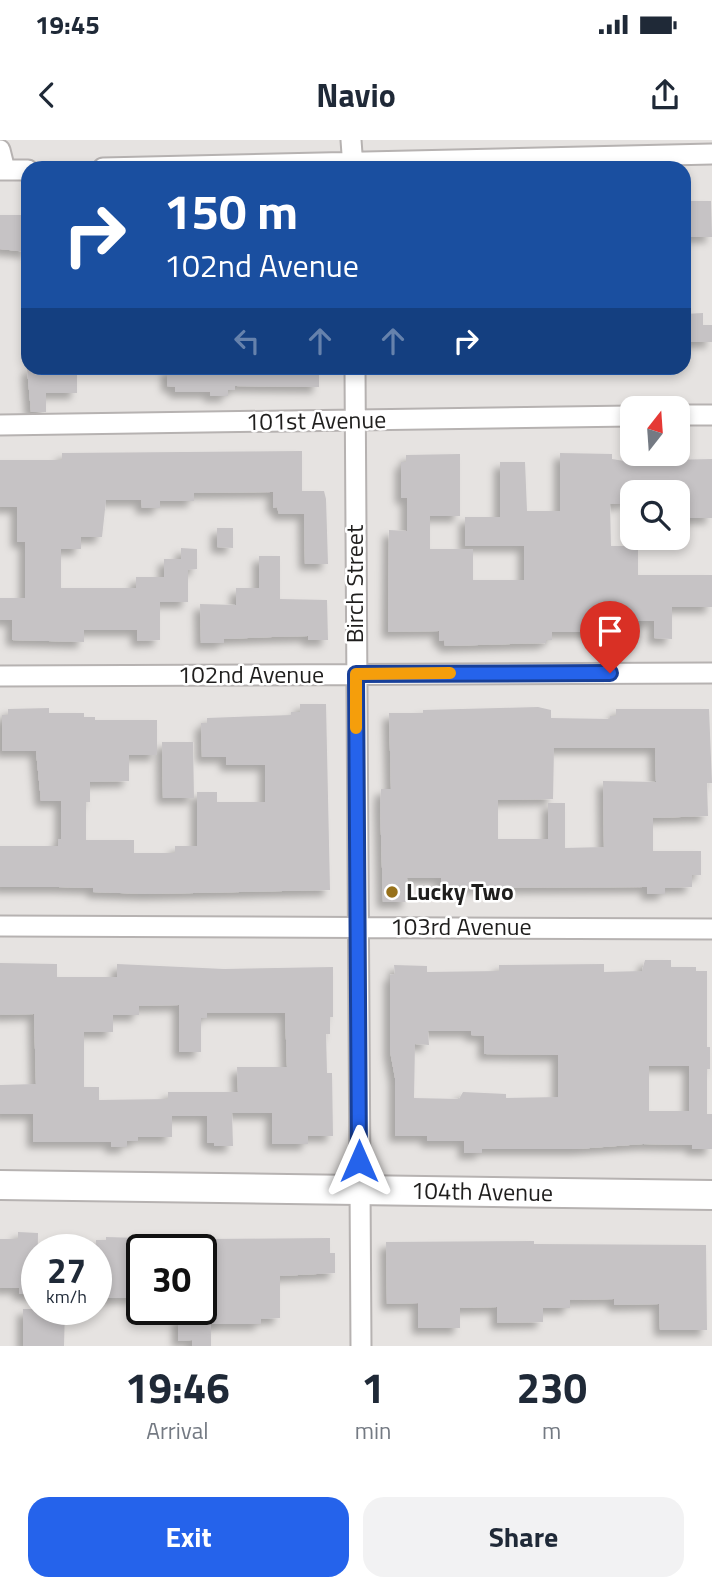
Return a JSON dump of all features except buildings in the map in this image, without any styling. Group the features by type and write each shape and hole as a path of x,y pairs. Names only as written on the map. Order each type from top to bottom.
{"street":[{"path":"351,140 352,161"},
{"path":"0,150 3,170 21,170"},
{"path":"483,161 712,154"},
{"name":"Birch Street","path":"355,375 361,1346"},
{"path":"690,415 712,415"},
{"name":"101st Avenue","path":"0,425 620,416"},
{"name":"102nd Avenue","path":"0,676 712,673"},
{"name":"103rd Avenue","path":"0,926 712,929"},
{"name":"104th Avenue","path":"0,1185 712,1195"}],"slow traffic":[{"path":"356,728 356,674 450,673"}],"place":[{"name":"Lucky Two","path":"392,892"}],"route":[{"path":"359,1161 356,674 610,673"}]}
